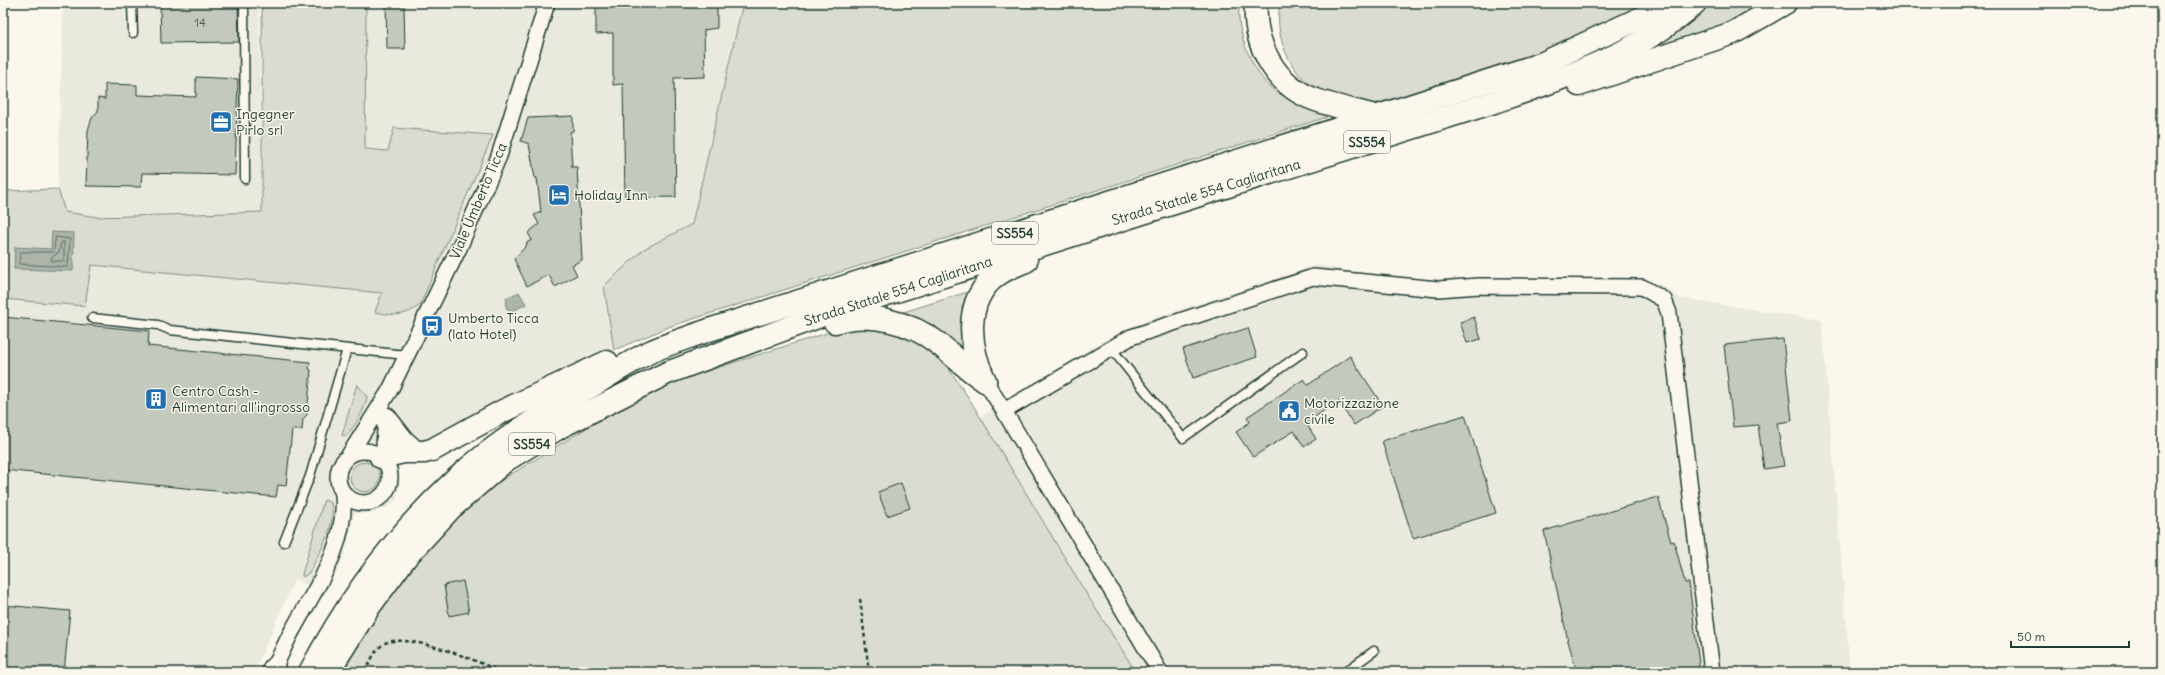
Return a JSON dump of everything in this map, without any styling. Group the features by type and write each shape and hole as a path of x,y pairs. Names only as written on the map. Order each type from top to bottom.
{"highway":[{"path":"1256,3 1256,25 1261,46 1269,62 1281,77 1300,92 1315,100 1378,117"},
{"name":"Strada Statale 554 Cagliaritana","path":"310,672 325,644 358,592 398,541 429,505 456,479 502,442 549,410 651,352 709,330 1541,64 1643,17 1662,3"},
{"name":"Strada Statale 554 Cagliaritana","path":"328,672 369,607 406,557 450,509 506,460 560,427 667,372 812,318 1037,245 1494,102 1566,77 1639,43 1686,11 1695,3"},
{"path":"1494,102 1547,96 1664,57 1733,33 1785,3"},
{"path":"985,381 978,362 972,331 975,303 988,283 1003,271 1031,258 1037,245"},
{"path":"812,318 823,325 856,317 882,320 909,327 939,344 985,381"},
{"path":"381,457 414,451 424,452 432,450 503,411 605,363 651,352"},
{"path":"386,419 403,441 414,451"}],"street":[{"name":"Viale Umberto Ticca","path":"349,455 390,390 459,248 499,156 547,3"},
{"path":"1004,411 1131,336 1313,278 1438,289 1479,286 1622,286 1647,289 1664,300 1669,313 1712,672"},
{"path":"985,381 1160,672"},
{"name":"Viale Umberto Ticca","path":"381,457 384,446 390,390"},
{"path":"365,451 381,457 390,471 389,484 383,495 367,503 350,500 344,494 338,482 339,469 349,455 365,451"},
{"path":"273,671 290,633 323,577 335,552 342,526 344,494"}],"lane":[{"path":"132,3 133,33"},
{"path":"244,3 245,179"},
{"path":"92,318 158,325 170,330 406,355"},
{"path":"1111,348 1182,438 1303,352"},
{"path":"284,542 310,476 347,349"},
{"path":"1344,672 1374,651"}],"path":[{"path":"860,599 869,672"},
{"path":"365,672 381,645 391,640 425,644 458,654 500,672"}],"shaded area":[{"path":"63,3 259,3 262,212 97,217 65,212 58,189"},
{"path":"262,3 366,3 365,149 388,151 394,128 493,135 420,305 404,314 393,315 375,312 382,293 91,265 85,306 3,299 3,191 58,189 65,212 97,217 262,212"},
{"path":"366,3 743,3 692,224 644,249 604,286 614,350 421,441 399,462 400,486 396,500 388,507 372,513 355,513 343,559 325,594 295,579 254,672 3,672 3,299 85,306 90,265 382,293 375,312 391,315 388,152 364,149"},
{"path":"743,3 1240,3 1239,23 1245,46 1256,68 1268,85 1279,94 1327,117 671,326 614,350 604,286 644,249 692,224"},
{"path":"1280,3 1650,3 1560,46 1410,96 1366,104 1354,103 1330,96 1319,91 1300,76 1285,51 1280,36"},
{"path":"1711,3 1767,3 1738,19 1631,63 1651,47"},
{"path":"1317,265 1357,273 1429,281 1540,278 1660,284 1680,298 1822,320 1850,672 1136,672 1089,598 980,417 1099,343 1139,323"},
{"path":"977,289 975,363 894,315"},
{"path":"849,326 890,330 916,342 947,366 970,400 1089,598 1136,672 337,672 416,556 487,489 598,421 669,383"},
{"path":"357,384 367,397 366,402 353,428 346,436 342,435"},
{"path":"365,462 371,463 379,471 379,483 371,491 365,492 359,491 351,483 350,477 351,471 359,463"},
{"path":"324,500 331,503 332,521 322,548 309,573 303,577 302,574"}],"water":[{"path":"52,232 74,233 73,271 14,269 15,247 51,249"},
{"path":"519,292 526,304 513,311 507,309 505,304 507,301 506,298"}],"building":[{"path":"160,3 238,3 239,42 161,43"},
{"path":"386,3 404,3 405,49 387,49"},
{"path":"596,3 717,3 717,28 704,30 705,77 674,78 676,197 625,198 623,84 613,85 613,33 596,34"},
{"path":"196,77 238,79 235,175 142,173 141,187 86,186 88,130 92,118 98,111 98,98 105,99 105,84 137,85 137,95 196,97"},
{"name":"Holiday Inn","path":"573,116 573,131 570,132 572,167 577,167 582,260 572,265 577,275 555,287 549,275 527,286 514,259 527,245 526,243 532,240 528,233 539,224 534,215 541,212 537,178 535,178 529,144 521,141 528,118"},
{"name":"Centro Cash - Alimentari all'ingrosso","path":"3,317 149,331 148,346 310,362 309,369 311,370 307,415 303,419 302,430 292,430 286,486 278,485 276,497 3,470"},
{"path":"1474,317 1481,339 1467,343 1460,322"},
{"path":"1248,328 1257,357 1193,378 1183,349"},
{"path":"1783,339 1792,421 1777,423 1784,466 1764,469 1758,425 1733,427 1724,345"},
{"name":"Motorizzazione civile","path":"1350,356 1383,406 1354,425 1338,401 1306,423 1316,439 1304,447 1294,431 1253,457 1236,432 1250,422 1247,417 1304,379 1308,385"},
{"path":"1465,415 1496,513 1413,538 1382,441"},
{"path":"901,483 910,508 887,516 878,492"},
{"path":"1658,497 1671,542 1674,541 1685,583 1689,583 1700,672 1577,672 1568,641 1544,531"},
{"path":"463,581 469,612 449,616 444,585"},
{"path":"3,605 70,611 64,672 3,672"}],"place":[{"name":"Ingegner Pirlo srl","path":"221,122"},
{"name":"Holiday Inn","path":"559,195"},
{"name":"Umberto Ticca (lato Hotel)","path":"432,326"},
{"name":"Centro Cash - Alimentari all'ingrosso","path":"156,399"},
{"name":"Motorizzazione civile","path":"1289,411"}]}
